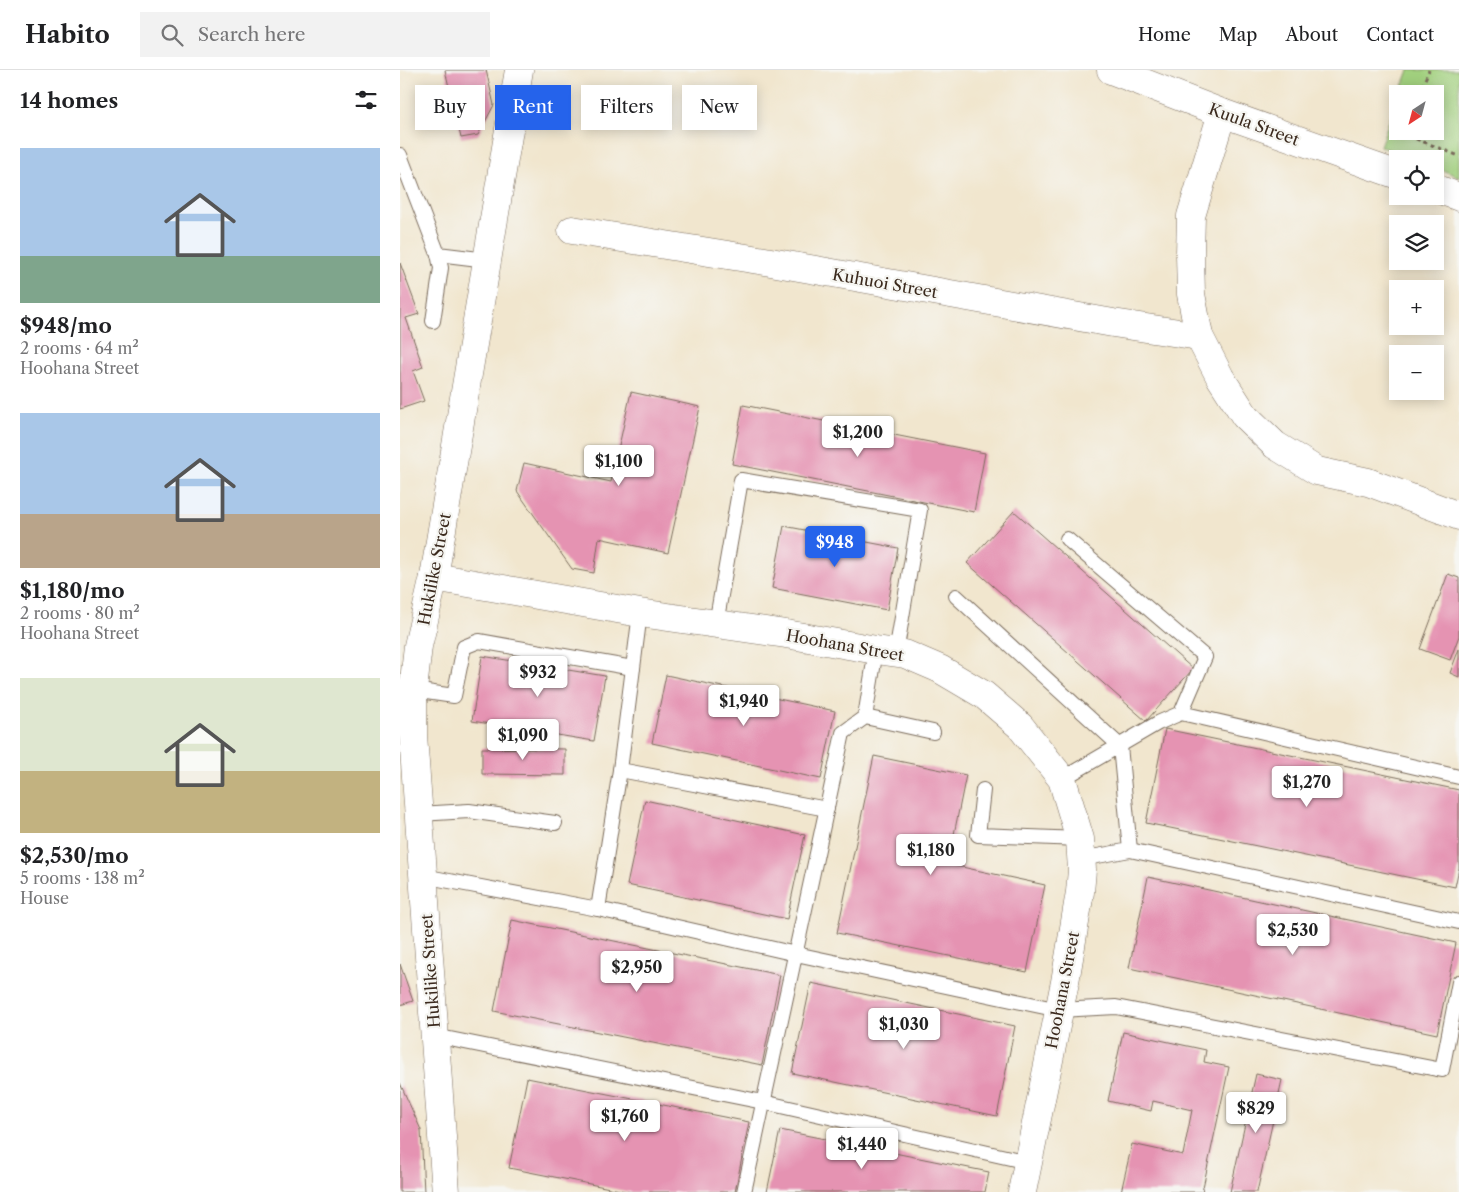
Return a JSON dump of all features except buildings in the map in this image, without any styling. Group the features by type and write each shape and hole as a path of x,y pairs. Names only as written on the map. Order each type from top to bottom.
{"street":[{"name":"Hukilike Street","path":"446,1192 413,735 413,690 418,646 434,577 518,70"},
{"name":"Kuula Street","path":"1111,70 1222,113 1389,172"},
{"path":"1222,113 1191,216 1190,254 1191,294 1199,336 1220,377 1245,416 1275,445 1317,471 1368,482 1459,516"},
{"path":"1444,191 1459,197"},
{"name":"Kuhuoi Street","path":"572,230 765,261 1084,318 1199,336"},
{"name":"Hoohana Street","path":"434,577 640,613 786,634 904,654 940,669 984,695 1020,726 1062,779 1081,849 1080,892 1059,1010 1022,1192"}],"lane":[{"path":"400,155 438,254 440,268 433,321"},
{"path":"438,254 487,260"},
{"path":"716,624 741,480 920,510 886,652 865,717 843,733 744,1192"},
{"path":"1067,539 1205,657 1181,713"},
{"path":"956,596 1120,746 1130,850"},
{"path":"598,909 620,770 640,613"},
{"path":"413,690 454,696 464,647 479,641 633,668"},
{"path":"1062,779 1158,723 1181,713 1459,777"},
{"path":"865,717 932,732"},
{"path":"620,770 827,808"},
{"path":"983,790 978,835 1081,849 1130,850 1459,922"},
{"path":"419,814 469,810 556,823"},
{"path":"423,876 598,909 796,954 1059,1010 1116,1007 1442,1070 1459,982"},
{"path":"435,1036 763,1102 1028,1162"}],"path":[{"path":"1422,85 1428,70"},
{"path":"1419,140 1459,156"}],"green space":[{"path":"1409,70 1459,70 1459,177 1444,171 1444,150 1390,150 1380,146 1389,122 1389,140 1444,140 1444,85 1403,85"}]}
